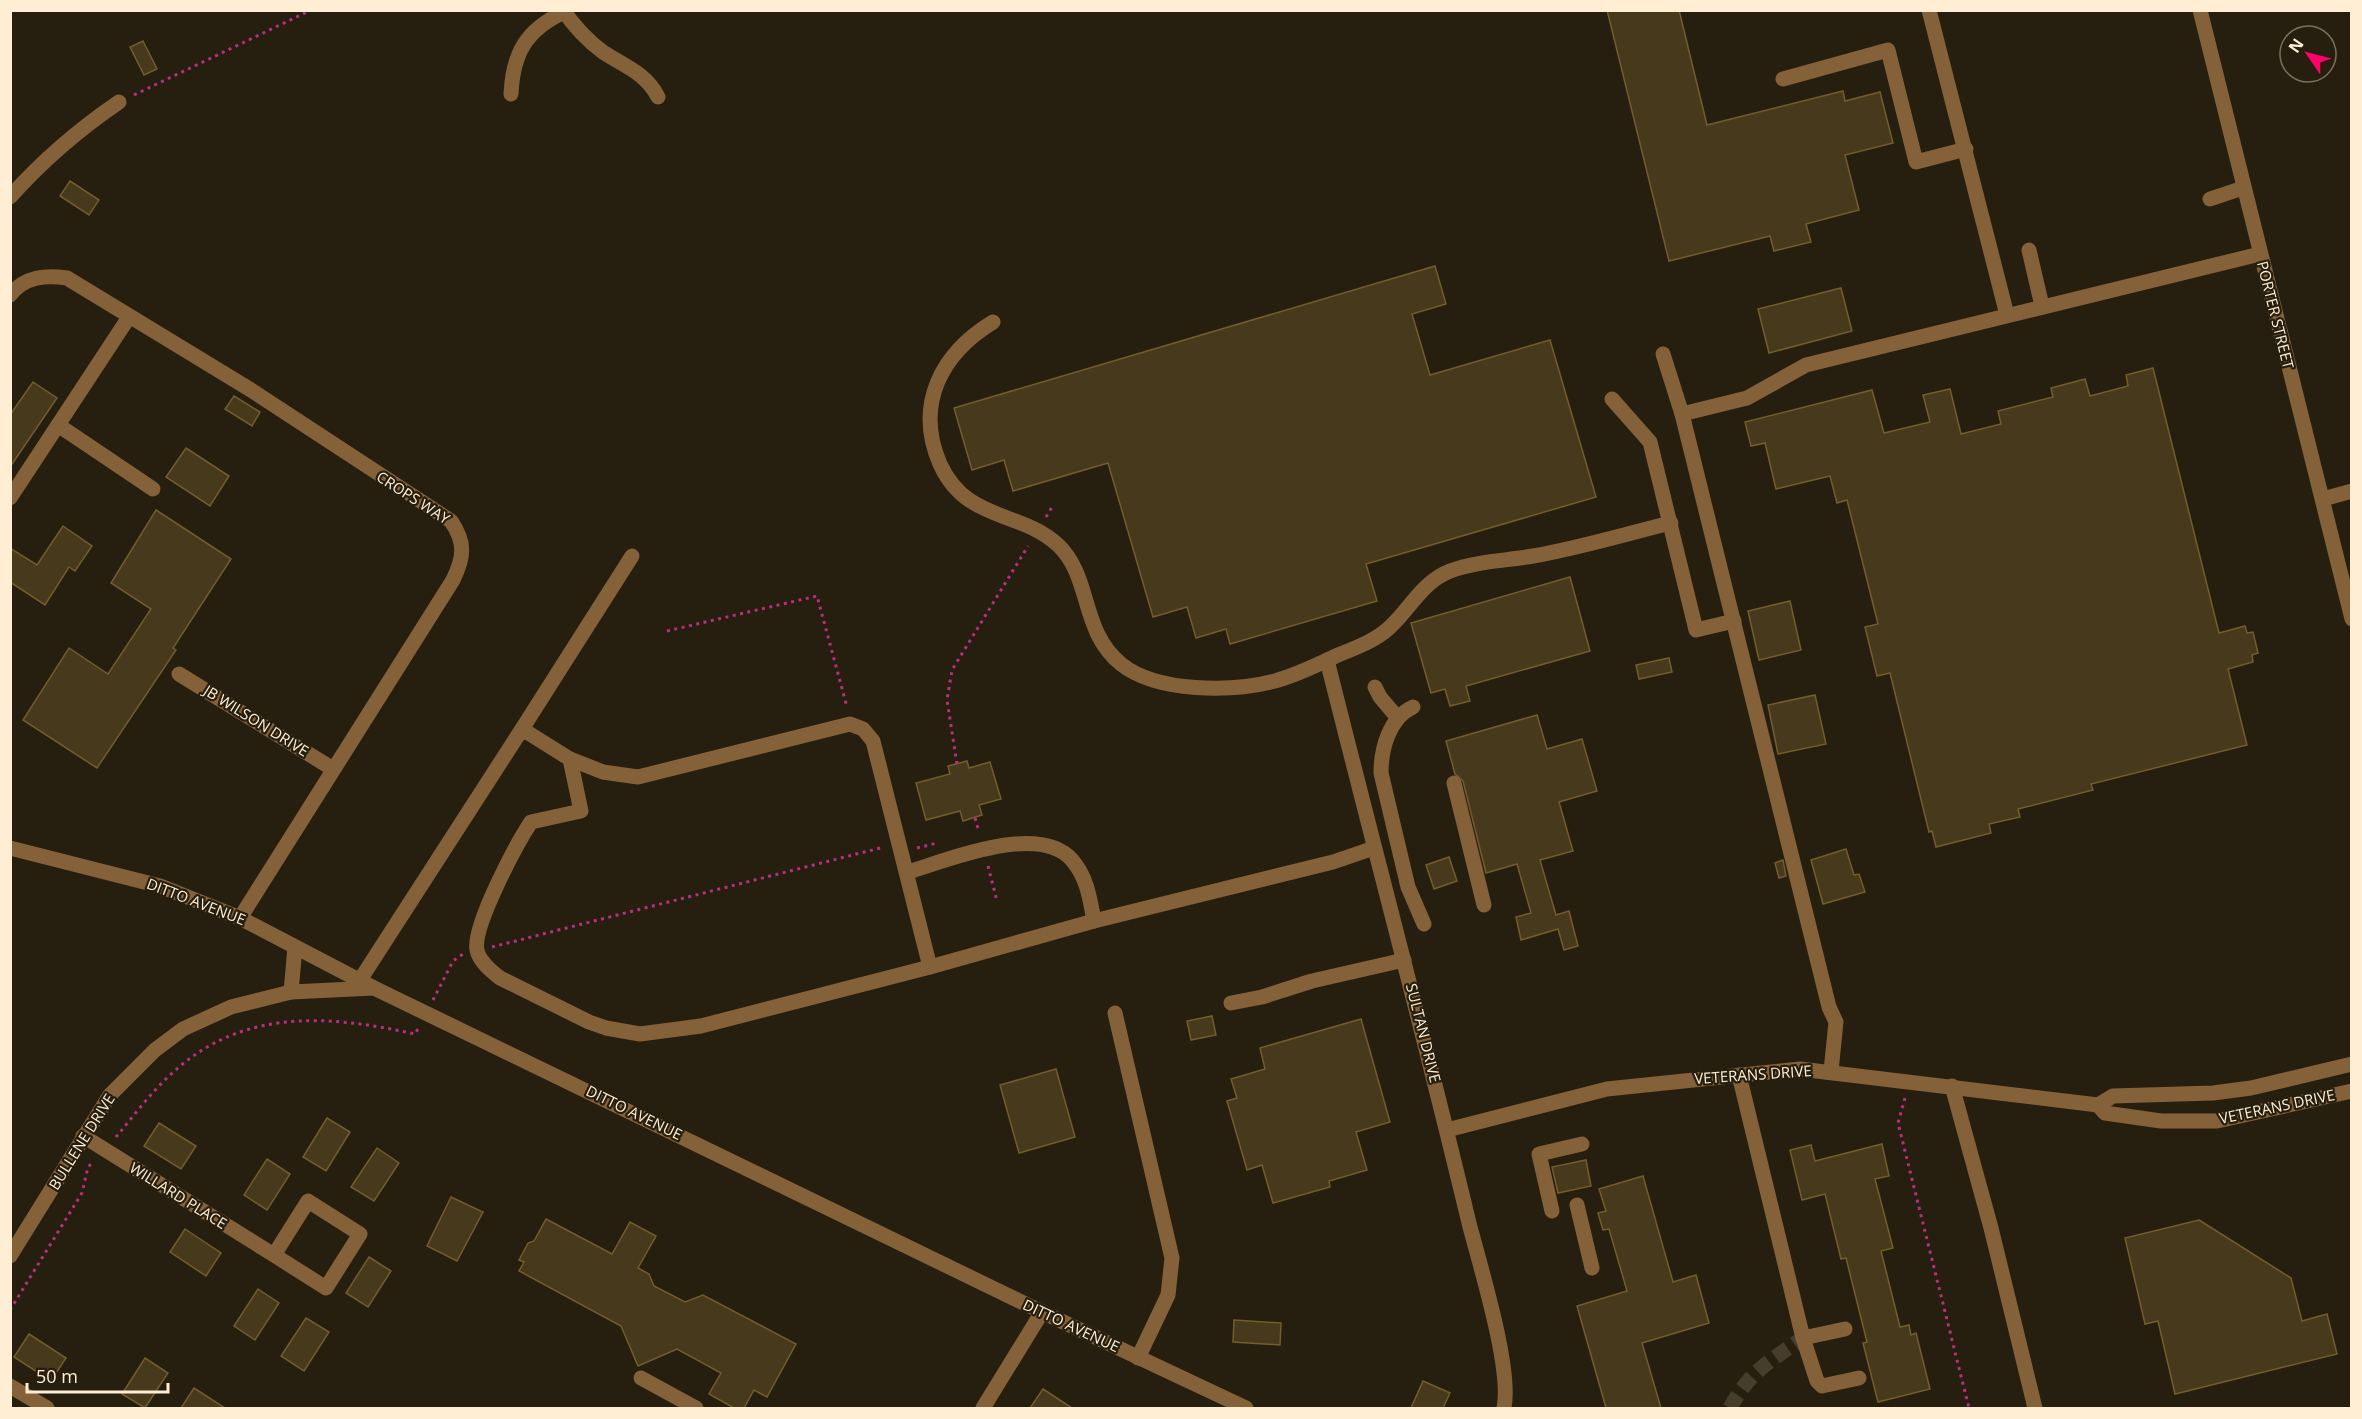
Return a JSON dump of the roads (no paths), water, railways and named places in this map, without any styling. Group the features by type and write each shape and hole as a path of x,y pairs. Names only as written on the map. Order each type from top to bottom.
{"street":[{"path":"1929,10 2007,315"},
{"path":"511,94 512,71 519,52 532,33 547,20 563,11 579,31 602,51 651,83 658,97"},
{"name":"PORTER STREET","path":"2201,11 2243,188 2352,619"},
{"path":"1783,79 1888,50 1916,162 1966,149"},
{"path":"10,197 36,168 76,132 118,102"},
{"path":"2210,199 2243,188"},
{"path":"2029,250 2042,306"},
{"path":"1682,414 1747,398 1806,366 2260,254"},
{"name":"CROPS WAY","path":"10,295 26,282 40,276 67,278 251,390 451,521 459,533 464,548 460,566 453,580 240,918"},
{"path":"10,498 129,317"},
{"path":"993,322 974,334 946,364 936,385 931,408 930,432 944,471 967,499 991,513 1037,531 1058,545 1074,565 1093,627 1105,647 1122,665 1163,682 1202,688 1273,682 1366,643 1389,628 1429,584 1448,572 1480,562 1533,556 1671,523"},
{"path":"1663,354 1682,414 1783,828 1829,1007 1836,1022 1831,1071"},
{"path":"1612,399 1650,442 1696,630 1734,621"},
{"path":"58,425 153,489"},
{"path":"2322,499 2352,491"},
{"path":"360,980 632,556"},
{"name":"SULTAN DRIVE","path":"1327,660 1447,1130 1505,1375 1504,1408"},
{"name":"JB WILSON DRIVE","path":"179,674 333,769"},
{"path":"1375,687 1380,697 1397,717"},
{"path":"1413,707 1397,717 1384,747 1381,773 1408,887 1424,924"},
{"path":"522,729 570,759 603,772 638,777 850,724 857,725 873,741 908,872 930,967"},
{"path":"570,759 581,811 531,822 477,930 477,950 488,969 500,978 589,1022 640,1034 701,1026 930,967 1094,921 1274,878 1374,849"},
{"path":"1454,783 1484,905"},
{"path":"908,872 983,849 1031,843 1052,846 1071,859 1086,883 1094,921"},
{"name":"DITTO AVENUE","path":"10,848 160,886 240,918 374,988 1042,1312 1246,1408"},
{"path":"291,992 295,947"},
{"path":"1231,1004 1312,981 1404,960"},
{"name":"BULLENE DRIVE","path":"10,1256 110,1095 154,1050 183,1029 231,1007 291,992 374,988"},
{"path":"1115,1013 1172,1258 1168,1295 1138,1358"},
{"name":"VETERANS DRIVE","path":"1447,1130 1607,1089 1800,1069 2098,1105 2113,1096 2213,1093 2251,1088 2352,1064"},
{"path":"1739,1075 1803,1338 1817,1381 1822,1386 1859,1378"},
{"path":"1952,1086 1991,1228 2035,1408"},
{"name":"VETERANS DRIVE","path":"2098,1105 2105,1113 2161,1121 2217,1120 2352,1091"},
{"name":"WILLARD PLACE","path":"83,1136 326,1288 360,1234 308,1201 274,1255"},
{"path":"1552,1211 1539,1154 1582,1144"},
{"path":"1577,1205 1592,1268"},
{"path":"983,1408 1042,1312"},
{"path":"1803,1338 1845,1329"},
{"path":"641,1378 696,1408"},
{"path":"10,1386 47,1408"}],"tunnel":[{"path":"1730,1408 1753,1376 1803,1338"}]}
